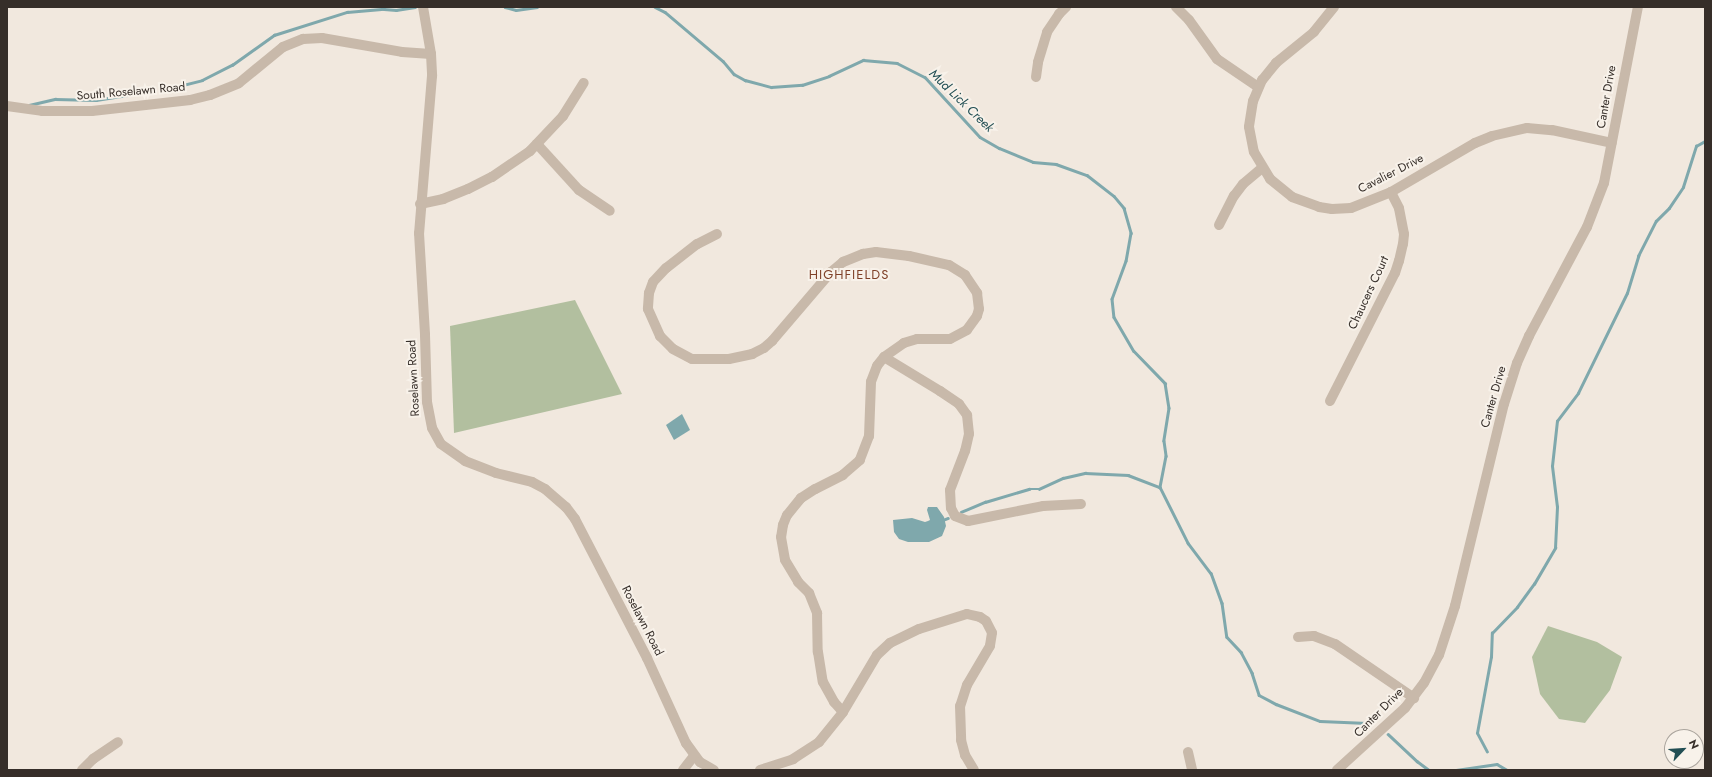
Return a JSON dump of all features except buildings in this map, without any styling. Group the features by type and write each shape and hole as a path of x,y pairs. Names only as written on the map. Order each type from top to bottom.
{"street":[{"name":"Roselawn Road","path":"423,7 431,54 430,110 420,204 419,233 427,402 432,428 441,444 465,461 496,473 532,482 545,489 566,508 575,519 647,658 686,743 694,756 700,762 714,770"},
{"path":"1036,77 1038,62 1047,32 1066,7"},
{"path":"1176,7 1189,20 1217,58 1258,87"},
{"name":"Cavalier Drive","path":"1334,7 1314,32 1276,63 1258,87 1250,111 1249,127 1254,152 1262,168 1270,179 1285,192 1306,203 1332,209 1351,208 1391,192 1475,143 1509,131 1527,128 1552,130 1612,143"},
{"name":"Canter Drive","path":"1337,770 1394,719 1414,698 1430,672 1448,631 1504,404 1517,363 1529,336 1587,227 1604,183 1638,7"},
{"name":"South Roselawn Road","path":"7,106 42,111 92,110 190,100 210,95 239,83 283,47 303,39 322,38 402,52 431,54"},
{"path":"420,204 443,199 486,180 511,165 537,144 562,116 584,82"},
{"path":"537,144 580,190 610,211"},
{"path":"1219,225 1234,196 1243,184 1262,168"},
{"name":"Chaucers Court","path":"1330,401 1395,273 1399,261 1403,244 1402,220 1391,192"},
{"path":"717,234 697,244 666,268 652,285 649,293 648,309 660,336 673,349 692,359 729,359 752,354 772,341 831,272 843,262 863,254 876,252 926,259 949,265 965,275 972,283 979,300 977,316 967,330 950,339 917,340 904,343 884,357 877,366 872,378 869,436 860,460 843,475 801,498 787,515 781,537 785,560 790,571 814,600 818,616 818,652 823,682 834,702 843,712"},
{"path":"884,357 959,404 967,415 969,434 965,451 950,490 951,508 955,516 962,520 968,521 1043,506 1081,504"},
{"path":"760,770 778,766 807,751 829,731 843,712 876,655 890,643 919,629 967,614 980,617 986,621 990,626 992,640 962,695 959,724 965,755 974,770"},
{"path":"1298,636 1314,636 1335,644 1414,698"},
{"path":"82,770 93,759 118,742"},
{"path":"1188,752 1192,770"},
{"path":"683,770 694,756"}],"green space":[{"path":"575,300 622,394 454,433 450,326"},
{"path":"1548,626 1597,642 1622,657 1610,690 1585,723 1559,719 1540,694 1532,657"}],"water":[{"path":"682,414 690,430 674,440 666,425"},
{"path":"928,507 937,507 944,517 946,526 942,536 929,542 908,542 899,539 894,532 893,520 912,518 925,522 928,521 930,520 927,510"}],"waterway":[{"path":"167,89 202,80 232,65 274,35 347,12 384,9 396,10 415,7"},
{"name":"Mud Lick Creek","path":"505,7 516,10 537,7"},
{"name":"Mud Lick Creek","path":"655,7 665,12 723,61 734,74 745,80 771,87 802,85 829,76 863,60 897,63 925,77 980,137 999,148 1033,162 1056,164 1087,175 1114,196 1124,208 1131,233 1126,261 1112,299 1114,317 1134,351 1165,383 1169,408 1164,441 1166,456 1160,487 1188,543 1211,573 1222,603 1227,637 1241,652 1252,673 1259,695 1276,704 1320,721 1367,723"},
{"path":"29,105 55,99 96,100 153,91"},
{"path":"1487,752 1477,733 1491,657 1492,633 1517,607 1534,584 1555,548 1557,507 1552,466 1557,421 1578,393 1627,293 1638,256 1656,221 1669,208 1683,187 1696,146 1705,141"},
{"path":"961,512 985,502 1029,489 1039,489 1063,478 1085,473 1128,475 1160,487"},
{"path":"943,520 948,518"},
{"name":"Mud Lick Creek","path":"1388,734 1429,770"},
{"name":"Mud Lick Creek","path":"1456,770 1497,764 1507,770"}],"district":[{"name":"HIGHFIELDS","path":"849,275"}]}
